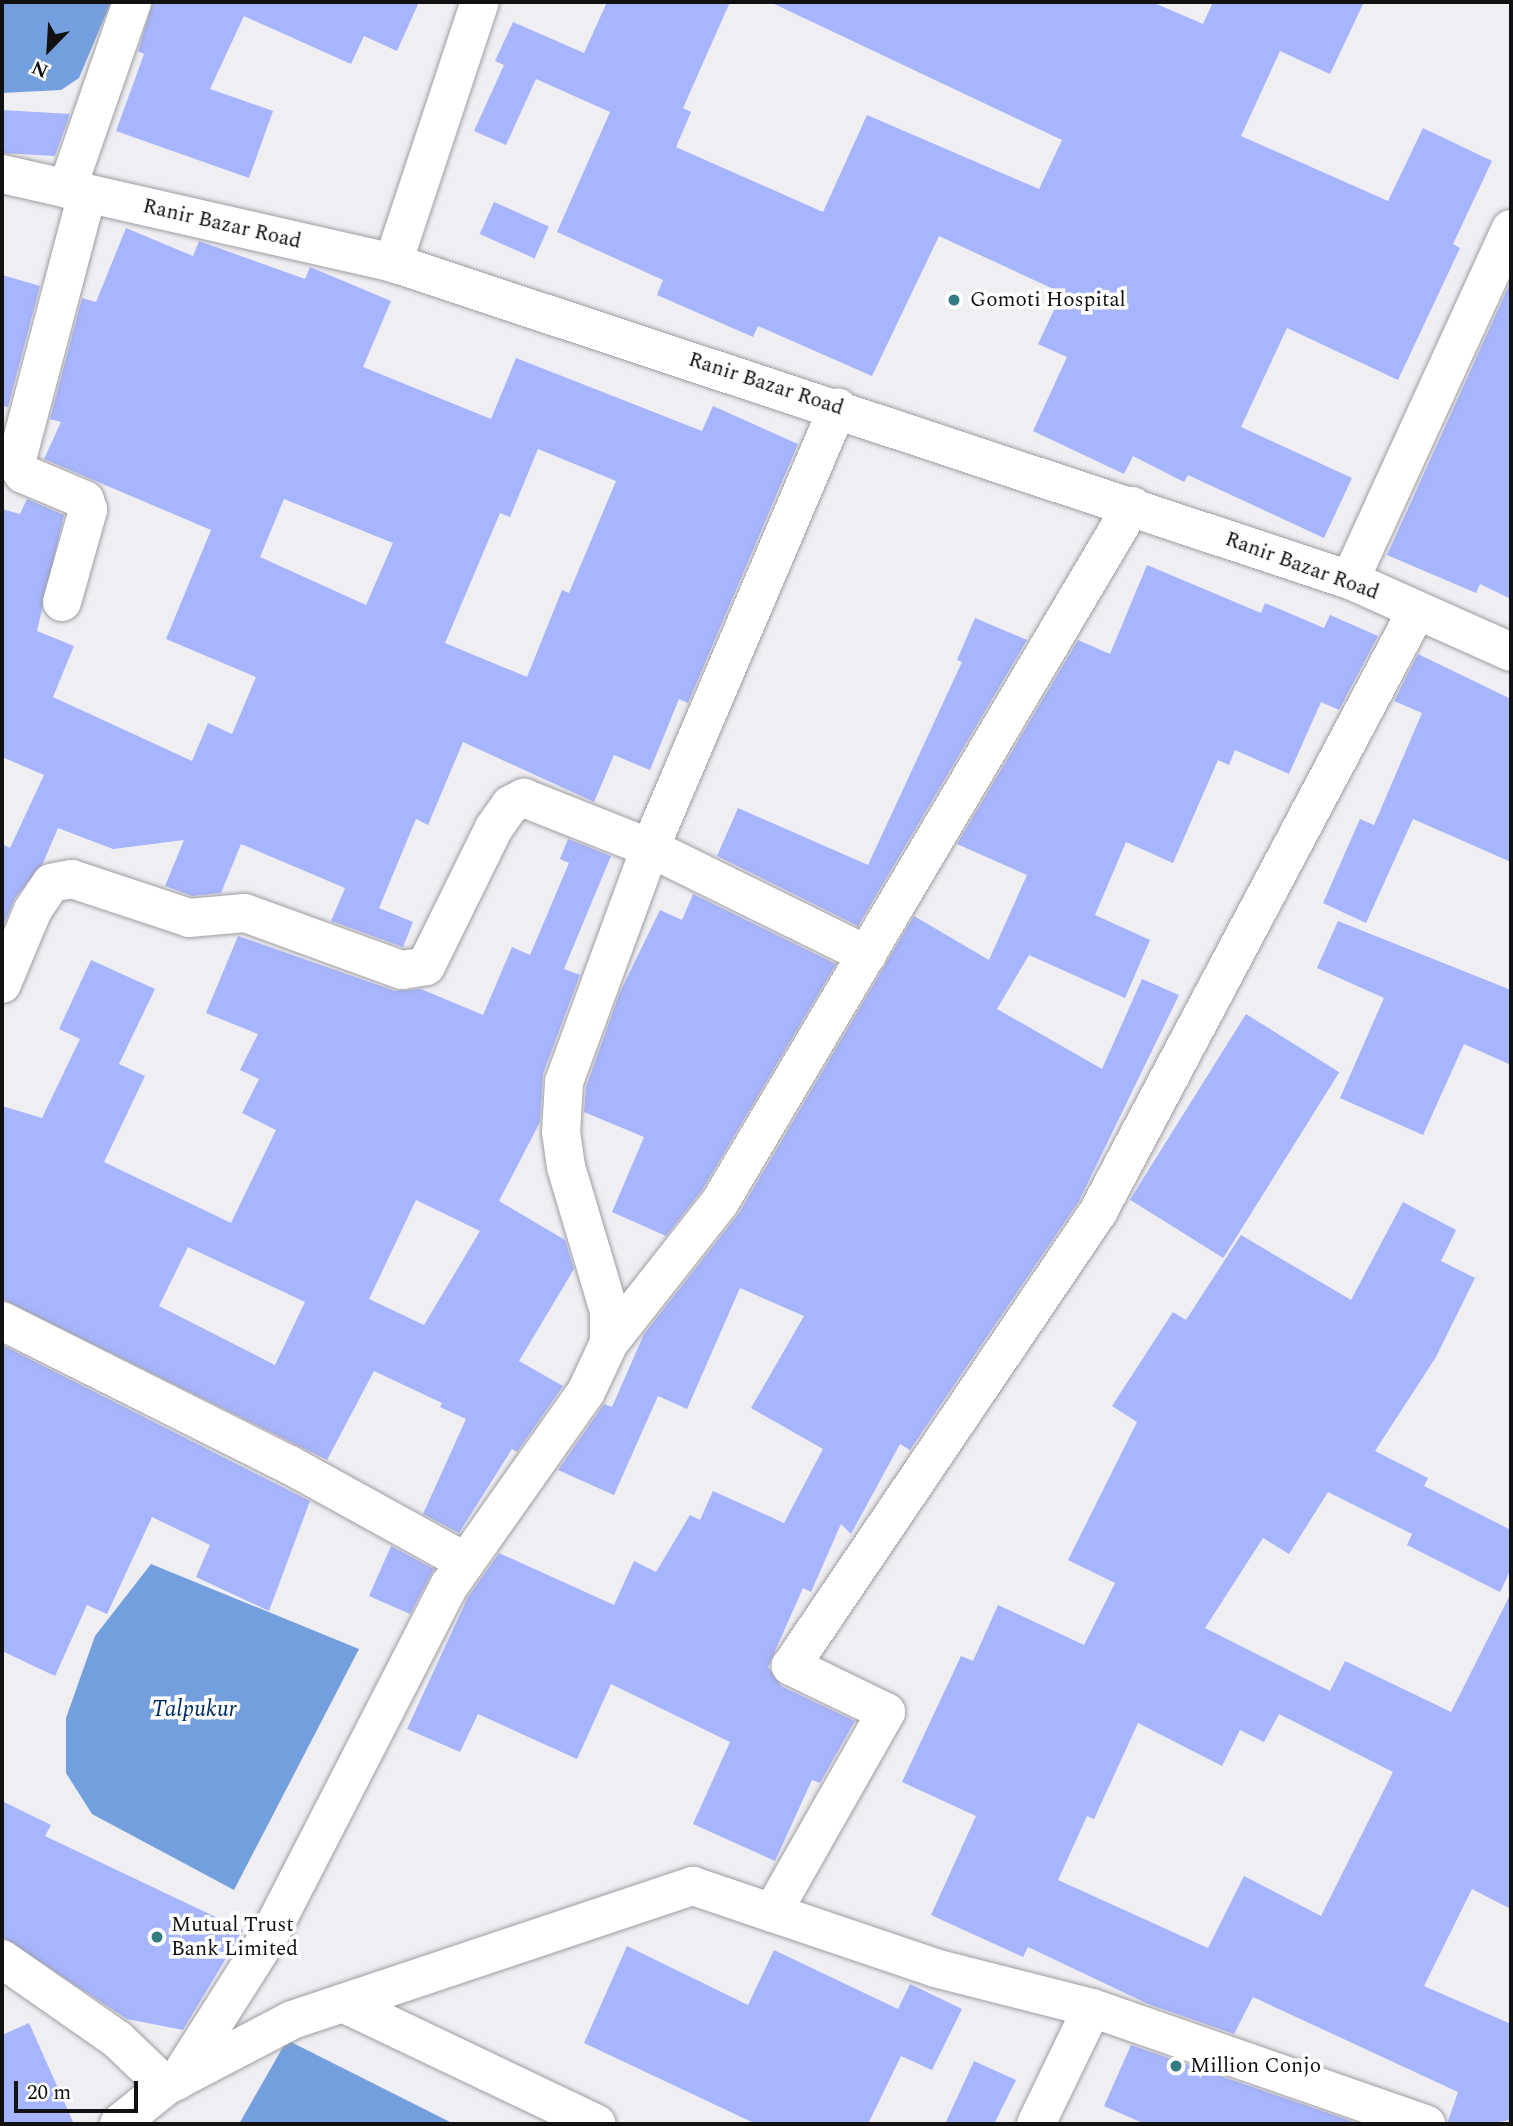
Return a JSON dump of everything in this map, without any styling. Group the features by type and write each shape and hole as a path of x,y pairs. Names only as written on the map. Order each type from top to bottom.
{"street":[{"path":"62,602 88,510 85,500 71,491 23,474 18,445 77,192 132,2"},
{"path":"393,263 480,2"},
{"name":"Ranir Bazar Road","path":"2,174 393,263 838,407 1350,580 1511,652"},
{"path":"1350,580 1511,229"},
{"path":"609,1343 609,1311 564,1156 564,1082 650,848 838,407"},
{"path":"172,2083 269,1936 464,1561 586,1392 609,1343 719,1202 1132,506"},
{"path":"772,1913 886,1712 791,1666 1098,1212 1417,610"},
{"path":"2,984 33,910 51,883 72,878 188,918 246,913 402,970 426,965 494,828 510,805 524,797 650,848 867,955"},
{"path":"2,1321 290,1465 464,1561"},
{"path":"119,2124 172,2083 292,2020 693,1886 935,1968 1092,2008 1426,2124"},
{"path":"2,1959 118,2040 172,2083"},
{"path":"343,2003 597,2124"},
{"path":"1036,2124 1092,2008"}],"water":[{"path":"2,2 111,2 79,78 61,90 2,93"},
{"name":"Talpukur","path":"151,1564 359,1649 234,1890 92,1814 66,1773 66,1718 95,1636"},
{"path":"287,2040 454,2124 239,2124"}],"building":[{"path":"153,2 419,2 397,51 364,36 351,64 244,16 210,89 273,111 249,178 116,131 144,54 138,51"},
{"path":"607,2 730,2 683,108 691,112 676,147 823,212 867,115 1039,189 1062,140 770,2 1152,2 1203,24 1213,2 1364,2 1330,74 1280,51 1241,136 1388,201 1423,128 1492,161 1453,244 1460,248 1398,380 1287,328 1241,427 1352,478 1324,538 1188,475 1184,482 1133,456 1124,474 1033,431 1067,357 1038,344 1062,293 939,236 872,376 758,326 753,337 657,295 663,280 557,232 610,112 536,79 506,145 474,131 504,65 495,61 513,22 584,53"},
{"path":"2,110 70,114 55,156 2,153"},
{"path":"494,202 549,226 535,258 480,234"},
{"path":"126,228 193,256 199,241 305,279 310,267 391,301 363,367 491,419 516,358 702,431 713,406 798,444 688,703 679,699 650,770 614,755 594,802 463,742 428,825 416,819 379,908 413,922 403,947 331,921 345,888 241,844 221,893 192,896 165,886 184,840 113,849 58,828 43,863 15,898 2,928 2,844 10,848 44,775 2,757 2,509 20,514 27,499 64,515 37,631 74,646 53,697 192,761 208,723 232,734 256,677 166,639 211,530 44,459 61,422 50,419 82,298 96,302","holes":["538,449 616,481 569,593 562,590 527,677 445,643 500,513 510,517","284,499 393,543 366,605 260,557"]},
{"path":"2,275 40,286 8,407 2,406"},
{"path":"1511,281 1511,599 1480,584 1476,593 1387,555"},
{"path":"1147,565 1261,613 1265,603 1324,628 1330,615 1378,636 1339,710 1321,702 1289,774 1235,750 1229,765 1218,760 1173,863 1126,842 1095,915 1150,940 1125,998 1029,955 997,1009 1102,1069 1142,979 1179,995 1079,1201 910,1450 900,1444 851,1534 841,1524 811,1592 803,1588 768,1667 781,1686 855,1721 820,1783 812,1780 775,1861 693,1824 730,1742 611,1684 577,1759 478,1714 460,1752 407,1729 468,1597 499,1553 614,1605 634,1561 656,1572 690,1515 700,1520 713,1491 784,1523 823,1449 751,1408 804,1316 740,1288 687,1409 658,1396 614,1495 558,1470 604,1404 612,1407 644,1334 739,1213 914,916 989,960 1027,875 957,844 1078,640 1110,654"},
{"path":"975,618 1027,640 858,926 717,856 738,808 868,865 962,662 957,660"},
{"path":"1418,654 1511,699 1511,862 1413,819 1366,923 1323,903 1360,819 1374,825 1422,713 1394,701"},
{"path":"568,839 611,856 564,969 580,975 543,1074 540,1122 499,1201 565,1240 574,1269 519,1361 563,1386 517,1452 512,1449 459,1533 423,1514 466,1419 440,1407 442,1403 374,1371 327,1460 2,1299 2,1106 42,1118 80,1039 59,1029 91,960 155,989 119,1064 145,1076 104,1162 231,1223 276,1130 242,1113 259,1079 240,1070 258,1034 206,1013 238,936 395,991 421,989 483,1015 512,947 530,955 569,863 560,859","holes":["416,1200 480,1231 424,1325 369,1299","188,1247 305,1302 275,1365 159,1306"]},
{"path":"693,894 836,964 702,1190 666,1236 612,1212 644,1137 584,1112 586,1087 620,992 660,910 682,920"},
{"path":"1338,921 1511,990 1511,1065 1464,1044 1423,1135 1340,1098 1384,998 1317,968"},
{"path":"1246,1014 1339,1072 1223,1258 1130,1200"},
{"path":"1403,1202 1456,1230 1441,1261 1475,1278 1436,1357 1375,1451 1428,1478 1424,1486 1511,1530 1511,1569 1500,1592 1407,1545 1412,1534 1328,1492 1289,1554 1263,1538 1205,1628 1330,1691 1345,1661 1451,1712 1511,1593 1511,1909 1472,1889 1424,1986 1511,2024 1511,2120 1486,2124 1447,2124 1458,2092 1253,1997 1234,2034 1148,2004 1028,1947 1023,1957 931,1915 976,1816 902,1782 961,1656 973,1661 998,1605 1084,1645 1115,1583 1068,1560 1137,1422 1112,1406 1173,1312 1186,1320 1241,1235 1351,1300","holes":["1279,1714 1393,1772 1321,1916 1244,1876 1208,1948 1058,1880 1087,1816 1094,1819 1138,1723 1222,1766 1240,1730 1264,1742"]},
{"path":"2,1345 310,1501 269,1611 196,1577 210,1545 152,1517 107,1614 87,1605 55,1676 2,1651"},
{"path":"391,1546 434,1569 410,1614 369,1596"},
{"path":"2,1801 51,1825 45,1836 243,1930 183,2030 127,2019 2,1937"},
{"path":"627,1946 748,2005 774,1950 898,2009 910,1984 962,2009 932,2070 901,2056 868,2124 756,2124 584,2043"},
{"path":"29,2023 74,2124 2,2124 2,2035"},
{"name":"Million Conjo","path":"1131,2045 1360,2124 1145,2124 1104,2106"},
{"path":"974,2061 1016,2080 994,2124 945,2124"}],"place":[{"name":"Gomoti Hospital","path":"954,300"},
{"name":"Mutual Trust Bank Limited","path":"157,1937"},
{"name":"Million Conjo","path":"1176,2066"}]}
